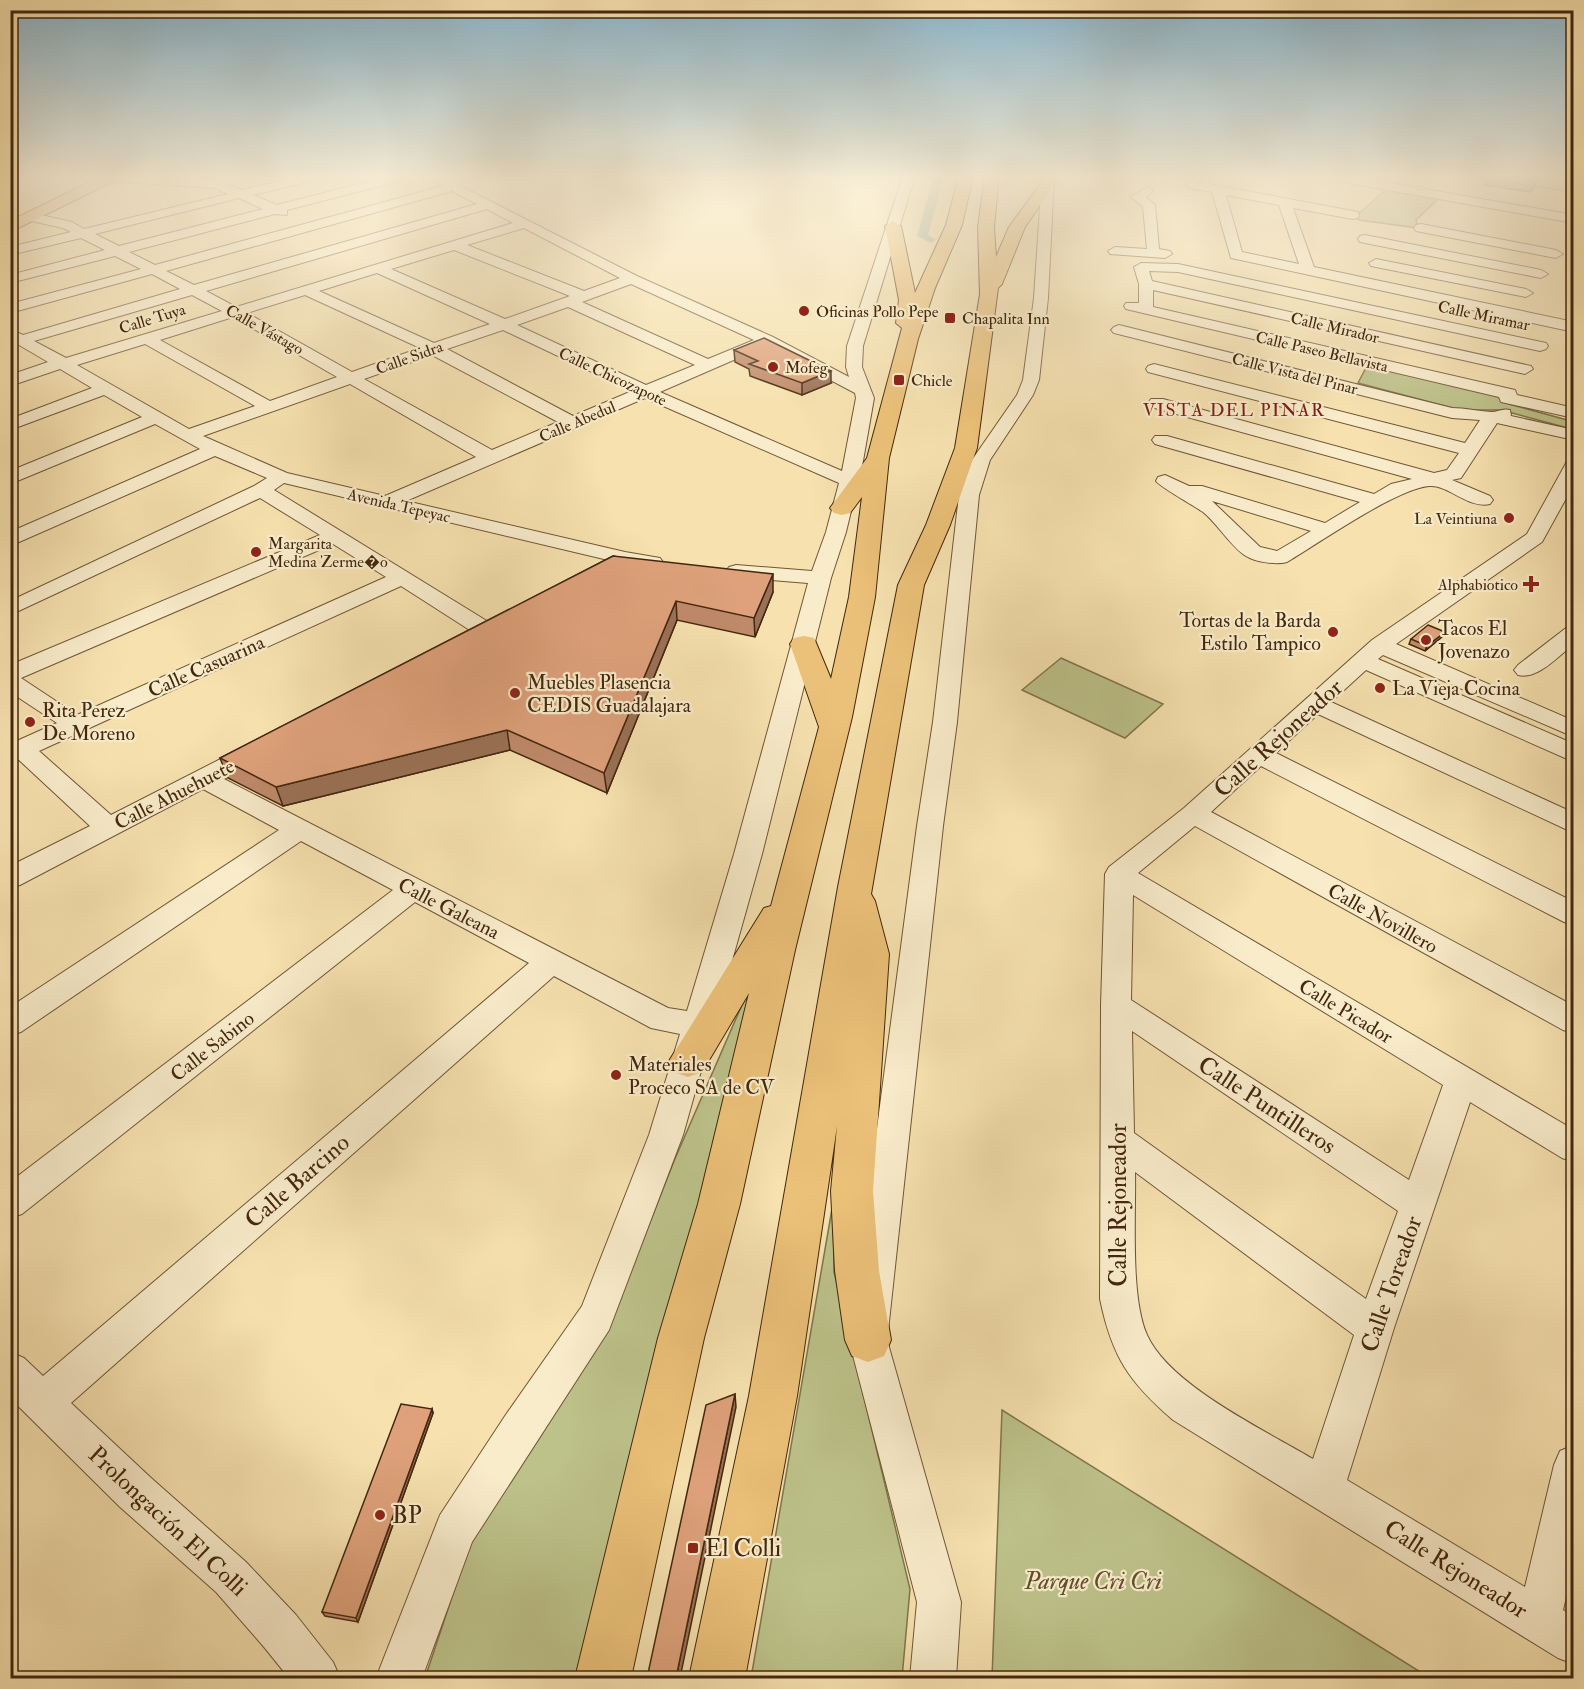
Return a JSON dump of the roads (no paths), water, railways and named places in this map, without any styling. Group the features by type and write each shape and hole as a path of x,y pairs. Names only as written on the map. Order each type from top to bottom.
{"main road":[{"path":"899,255 908,300 904,321 908,339"},
{"path":"603,1678 681,1338 719,1204 793,889 834,727 862,597 878,458 908,339 941,255"},
{"path":"717,1678 773,1396 855,887 911,585 938,525 966,448 989,294 987,255"},
{"path":"989,294 1005,255"},
{"path":"842,508 878,458"},
{"path":"804,644 834,727"},
{"path":"855,887 871,954 852,1191 857,1271 868,1340"},
{"path":"688,1061 793,889"}],"street":[{"path":"10,279 103,255"},
{"name":"Calle Vástago","path":"125,255 235,312 490,458"},
{"path":"10,309 208,255"},
{"path":"14,339 315,255"},
{"path":"383,255 399,262"},
{"name":"Calle Tuya","path":"10,381 65,362 422,255"},
{"path":"479,255 584,296"},
{"path":"585,255 632,279 767,340 860,389"},
{"path":"399,1678 455,1530 519,1430 596,1317 666,1135 748,854 820,578 836,532 849,481 865,409 865,398 854,367 855,346 884,255"},
{"path":"933,1678 939,1602 868,1340 929,837 947,712 969,495 981,460 1025,395 1031,380 1044,255"},
{"path":"1178,255 1193,256"},
{"path":"1232,255 1233,259 1308,270 1573,326"},
{"path":"1303,255 1308,270"},
{"path":"1372,255 1386,287"},
{"path":"1444,255 1541,274"},
{"path":"1510,314 1555,255"},
{"path":"1376,263 1526,293"},
{"name":"Calle Miramar","path":"1144,276 1141,267 1145,266 1178,268 1543,342 1524,369"},
{"name":"Calle Chicozapote","path":"377,268 504,324 646,392 849,481"},
{"name":"Calle Paseo Bellavista","path":"1144,276 1138,308 1306,347 1503,406 1574,413"},
{"name":"Calle Mirador","path":"1144,276 1329,325 1524,369"},
{"name":"Calle Sidra","path":"186,436 632,279"},
{"path":"306,290 434,349 572,423"},
{"path":"568,301 708,365"},
{"path":"1306,347 1350,304"},
{"name":"Calle Vista del Pinar","path":"1119,330 1153,353 1188,347 1452,412 1473,413 1503,406 1574,430"},
{"name":"Avenida Tepeyac","path":"14,339 65,362 155,418 213,450 281,477 626,558 669,564"},
{"path":"147,339 269,407"},
{"name":"Calle Abedul","path":"386,502 767,340"},
{"path":"801,358 819,361 837,359 855,346"},
{"path":"1165,481 1153,353 1321,412 1470,450"},
{"path":"1165,481 1185,491 1212,510 1253,552 1280,558 1398,488 1430,478 1454,474 1503,406 1524,369"},
{"path":"1293,440 1321,412 1343,385"},
{"path":"10,425 106,388"},
{"path":"1157,403 1430,478 1483,500"},
{"name":"Calle Paseo Bellavista","path":"1503,406 1510,404 1574,419"},
{"name":"Calle Vista del Pinar","path":"1503,406 1574,435"},
{"path":"10,478 155,418"},
{"path":"1161,440 1376,501"},
{"path":"10,540 213,450"},
{"path":"10,609 261,490 281,477"},
{"name":"Calle Rejoneador","path":"1570,479 1534,538 1372,653 1193,814 1119,874 1116,1005 1119,1299 1124,1328 1139,1361 1160,1384 1187,1407 1324,1488 1574,1642"},
{"path":"1165,481 1328,530"},
{"path":"261,490 487,631"},
{"path":"10,674 334,536"},
{"path":"596,574 626,558"},
{"path":"712,568 820,578"},
{"name":"Calle Casuarina","path":"16,752 402,578"},
{"path":"1526,670 1574,633"},
{"path":"1550,651 1574,661"},
{"path":"1372,653 1574,730"},
{"path":"1372,653 1574,754"},
{"path":"10,681 76,725"},
{"path":"1316,704 1574,824"},
{"name":"Calle Ahuehuete","path":"10,878 277,740"},
{"path":"16,752 109,828"},
{"path":"1260,755 1574,915"},
{"name":"Calle Galeana","path":"204,778 298,830 662,1019 699,1025"},
{"name":"Calle Novillero","path":"1193,814 1574,1021"},
{"path":"10,1023 298,830"},
{"name":"Calle Picador","path":"1119,874 1574,1148"},
{"name":"Calle Sabino","path":"10,1203 413,889"},
{"name":"Calle Barcino","path":"43,1401 551,961"},
{"name":"Calle Puntilleros","path":"1116,1005 1418,1205"},
{"name":"Calle Toreador","path":"1324,1488 1375,1328 1461,1080"},
{"path":"1118,1140 1375,1328"},
{"name":"Prolongación El Colli","path":"10,1371 135,1491 231,1577 280,1631 317,1678"},
{"path":"1539,1620 1574,1465"}],"place":[{"name":"Oficinas Pollo Pepe","path":"804,311"},
{"name":"Chapalita Inn","path":"950,318"},
{"name":"Mofeg","path":"773,367"},
{"name":"Chicle","path":"899,380"},
{"name":"La Veintiuna","path":"1509,518"},
{"name":"Margarita Medina Zerme�o","path":"256,552"},
{"name":"Alphabiotico","path":"1531,584"},
{"name":"Tortas de la Barda Estilo Tampico","path":"1333,632"},
{"name":"Tacos El Jovenazo","path":"1426,640"},
{"name":"La Vieja Cocina","path":"1380,688"},
{"name":"Muebles Plasencia CEDIS Guadalajara","path":"515,693"},
{"name":"Rita Perez De Moreno","path":"30,722"},
{"name":"Materiales Proceco SA de CV","path":"616,1075"},
{"name":"BP","path":"380,1515"},
{"name":"El Colli","path":"693,1548"}],"district":[{"name":"VISTA DEL PINAR","path":"1234,410"}],"park label":[{"name":"Parque Cri Cri","path":"1093,1581"}]}
